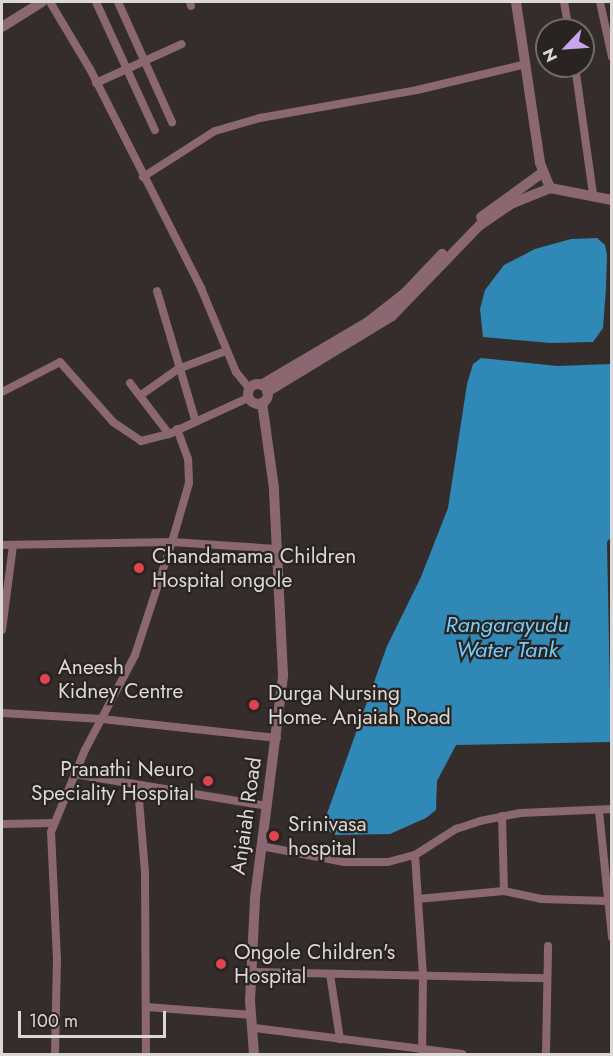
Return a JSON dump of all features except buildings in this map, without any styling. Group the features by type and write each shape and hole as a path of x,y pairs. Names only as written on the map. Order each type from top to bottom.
{"street":[{"path":"2,27 42,2"},
{"path":"50,2 96,83 201,288 226,351 254,404 262,403 264,388"},
{"path":"96,2 155,130"},
{"path":"118,2 171,122"},
{"path":"516,2 542,172 550,188"},
{"path":"564,2 567,18"},
{"path":"600,2 612,57"},
{"path":"96,83 182,44"},
{"path":"143,177 215,131 249,121 417,90 526,64"},
{"path":"577,78 593,194"},
{"path":"264,388 368,322 405,293 479,219 542,172"},
{"path":"2,392 60,362 130,436 150,441 264,388 367,334 404,305 480,225 513,203 550,188 593,194 612,200"},
{"path":"157,291 178,369 195,419"},
{"path":"141,395 178,369 226,351"},
{"path":"55,1054 57,959 50,844 53,824 74,774 135,655 189,483 188,459 173,431 130,384"},
{"name":"Anjaiah Road","path":"254,1054 250,972 261,846 277,738 283,655 269,440 262,403"},
{"path":"2,545 172,542 277,549"},
{"path":"2,630 13,545"},
{"path":"2,713 102,718 277,738"},
{"path":"74,774 138,787 267,806"},
{"path":"138,787 145,872 146,1054"},
{"path":"261,846 344,862 388,862 415,855 456,829 502,816 612,809"},
{"path":"599,811 612,937"},
{"path":"502,816 504,891"},
{"path":"2,824 53,824"},
{"path":"415,855 423,977 422,1052"},
{"path":"418,899 504,891 541,899 608,901"},
{"path":"546,1054 548,946"},
{"path":"250,972 547,978"},
{"path":"330,974 339,1039"},
{"path":"146,1006 252,1015"},
{"path":"254,1028 422,1052 462,1054"}],"water":[{"path":"597,238 605,245 607,255 606,288 603,328 593,342 550,343 483,337 480,309 485,290 504,265 535,249 571,239"},
{"name":"Rangarayudu Water Tank","path":"481,358 557,366 611,364 612,536 607,542 611,742 456,745 437,781 436,810 426,818 390,834 335,835 325,829 324,822 387,646 421,577 448,508 467,384 473,364"}],"place":[{"name":"Chandamama Children Hospital ongole","path":"139,568"},
{"name":"Aneesh Kidney Centre","path":"45,679"},
{"name":"Durga Nursing Home- Anjaiah Road","path":"254,705"},
{"name":"Pranathi Neuro Speciality Hospital","path":"208,781"},
{"name":"Srinivasa hospital","path":"274,836"},
{"name":"Ongole Children's Hospital","path":"221,964"}]}
